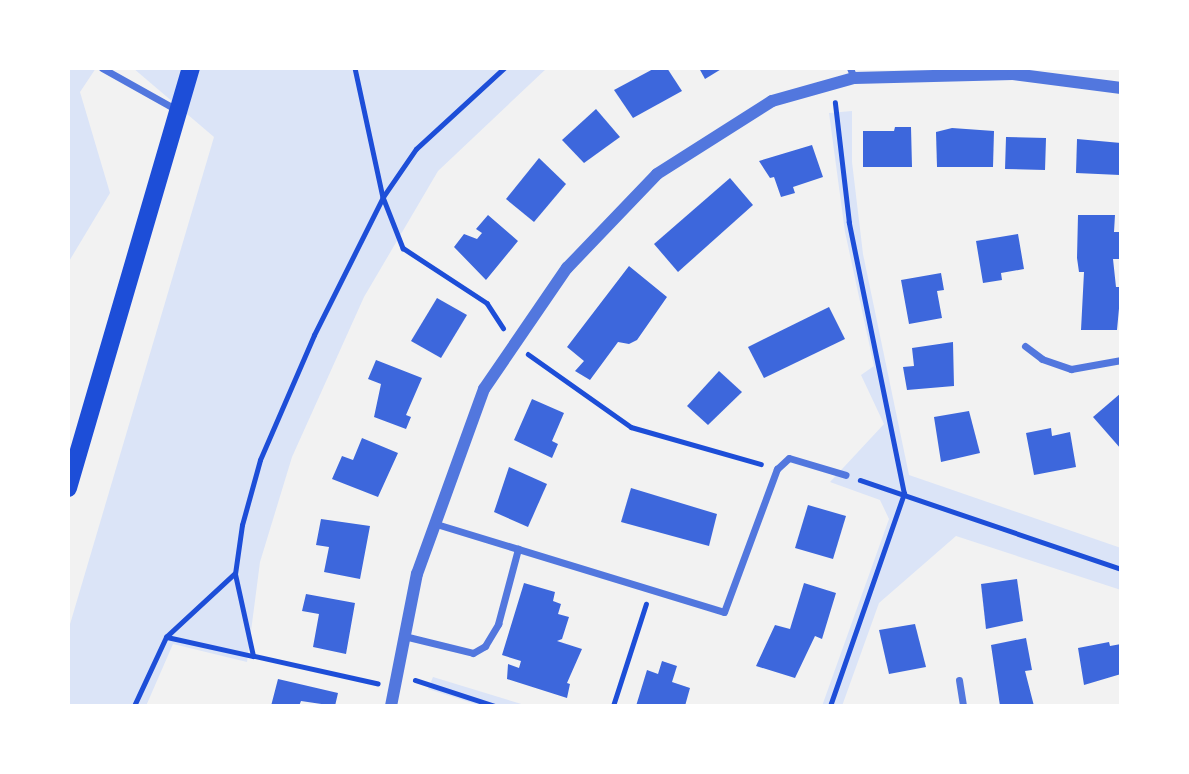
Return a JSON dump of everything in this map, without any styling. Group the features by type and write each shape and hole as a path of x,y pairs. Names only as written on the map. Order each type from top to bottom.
{"main road":[{"path":"68,488 191,68"}],"street":[{"path":"102,68 178,111"},
{"path":"391,706 404,636 432,523 484,389 513,343 567,268 657,174 772,101 833,84 852,73 1013,74 1121,88"},
{"path":"1025,346 1042,359 1071,369 1121,360"},
{"path":"432,523 724,611 777,469 789,458 846,475"},
{"path":"404,636 473,653 485,646 498,624 518,549"},
{"path":"960,680 963,706"}],"path":[{"path":"355,68 383,197 402,248 487,303 513,343 632,427 777,469"},
{"path":"253,656 235,574 260,460 314,335 383,197 416,149 503,68"},
{"path":"830,706 904,494 849,223 833,84"},
{"path":"846,475 1121,569"},
{"path":"134,706 166,637 235,574"},
{"path":"613,706 651,590"},
{"path":"166,637 394,687"},
{"path":"397,674 495,706"}],"shaded area":[{"path":"68,68 96,68 80,92 110,193 68,263"},
{"path":"133,68 547,68 438,171 364,297 292,457 260,562 247,662 173,644 146,706 68,706 68,631 214,137"},
{"path":"852,111 852,162 863,254 909,475 1121,548 1121,590 956,536 879,603 842,706 822,706 889,519 880,500 830,482 884,424 861,375 874,366 845,232 829,113"},
{"path":"433,677 528,706 482,706 428,689"}],"building":[{"path":"655,68 667,68 682,91 633,118 614,90"},
{"path":"699,68 723,68 705,79"},
{"path":"596,109 620,137 584,163 562,140"},
{"path":"895,127 911,127 912,167 863,167 863,131 894,131"},
{"path":"952,128 994,131 993,167 937,167 936,132"},
{"path":"1006,137 1046,138 1045,170 1005,169"},
{"path":"1077,139 1121,143 1120,175 1076,173"},
{"path":"812,145 823,177 793,187 795,193 781,197 774,177 770,178 759,161"},
{"path":"539,158 566,184 534,222 506,199"},
{"path":"730,178 753,205 678,272 654,244"},
{"path":"488,215 518,241 486,280 454,247 464,234 477,239 482,233 476,229"},
{"path":"1078,215 1115,215 1114,232 1121,232 1120,259 1113,259 1116,287 1121,287 1117,330 1081,330 1084,272 1079,272 1077,258"},
{"path":"1018,234 1024,269 1001,273 1002,280 983,283 976,241"},
{"path":"629,266 667,297 637,340 629,344 618,342 590,380 575,371 584,361 567,347"},
{"path":"941,273 944,290 937,291 942,318 909,324 901,280"},
{"path":"437,298 467,315 441,358 411,341"},
{"path":"829,307 845,339 764,378 748,347"},
{"path":"953,342 954,386 907,390 903,367 914,366 912,348"},
{"path":"376,360 422,378 406,415 411,417 406,429 374,417 381,384 368,379"},
{"path":"719,371 742,392 708,425 687,406"},
{"path":"1121,393 1121,449 1093,417"},
{"path":"532,399 564,413 552,441 558,444 552,458 514,440"},
{"path":"969,411 980,453 941,462 934,417"},
{"path":"1051,428 1052,436 1070,432 1076,467 1034,475 1026,433"},
{"path":"362,438 398,453 378,497 332,479 342,456 353,460"},
{"path":"509,467 547,484 528,527 494,512"},
{"path":"631,488 717,514 709,546 621,522"},
{"path":"808,505 846,516 833,559 795,548"},
{"path":"321,519 370,526 360,579 324,572 329,547 316,545"},
{"path":"1017,579 1023,621 986,629 981,584"},
{"path":"524,583 555,592 553,601 561,604 558,614 569,617 562,639 557,641 582,649 567,683 570,684 567,698 507,679 508,664 519,668 521,661 502,655"},
{"path":"804,583 836,593 822,639 815,636 795,678 756,666 775,625 790,629"},
{"path":"306,594 355,603 346,654 313,647 319,614 302,611"},
{"path":"915,624 926,667 889,674 879,630"},
{"path":"1026,638 1032,670 1025,671 1034,706 1000,706 991,645"},
{"path":"1109,642 1110,646 1121,644 1121,674 1084,685 1078,648"},
{"path":"662,661 677,666 672,682 690,688 685,706 636,706 647,670 658,674"},
{"path":"278,679 338,693 335,706 301,701 299,706 271,706"}]}
